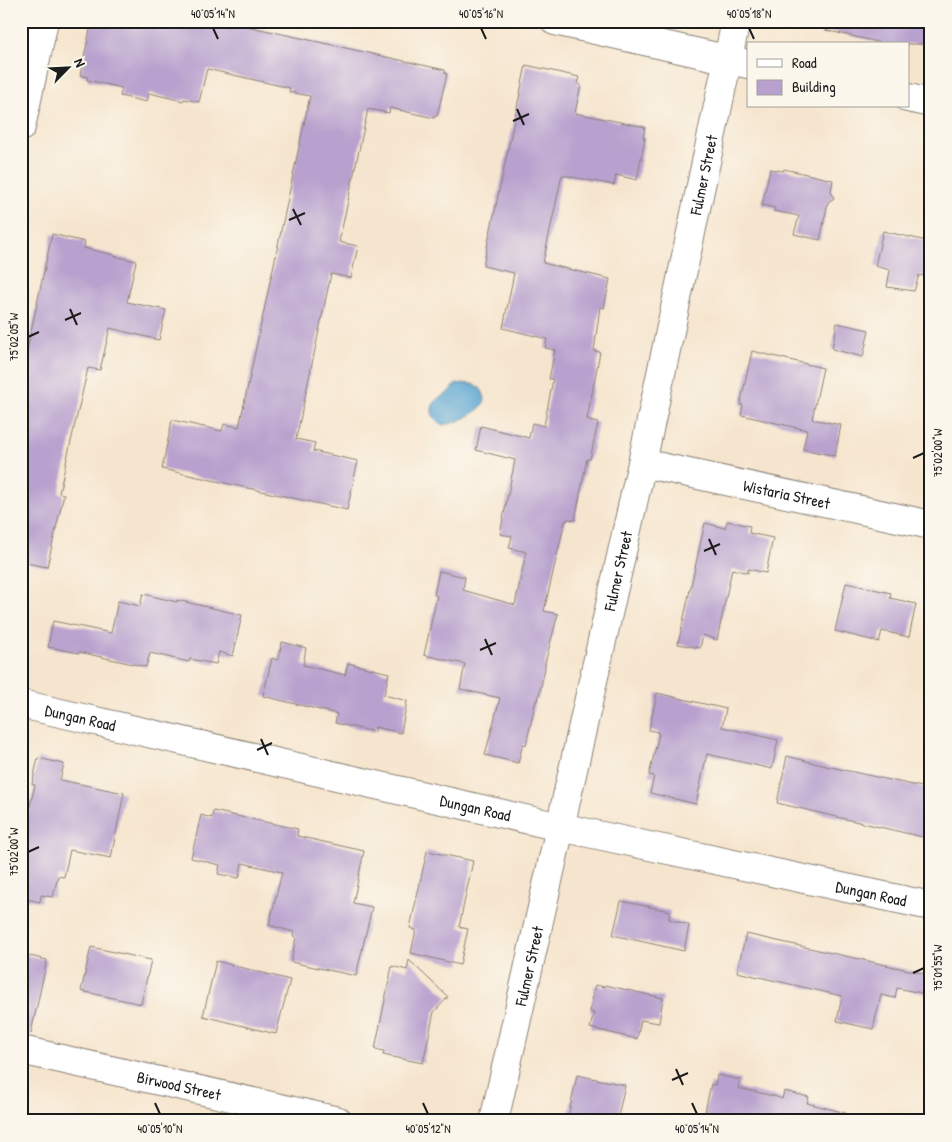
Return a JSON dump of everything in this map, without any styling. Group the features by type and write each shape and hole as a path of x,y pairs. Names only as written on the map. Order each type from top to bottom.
{"street":[{"path":"21,127 44,21"},
{"path":"555,21 738,61"},
{"name":"Fulmer Street","path":"494,1121 642,462 738,61 736,21"},
{"path":"910,98 931,103"},
{"name":"Wistaria Street","path":"642,462 931,525"},
{"name":"Dungan Road","path":"21,704 560,827 931,906"},
{"name":"Birwood Street","path":"21,1050 338,1121"}],"water":[{"path":"456,384 475,385 484,394 485,402 480,408 459,421 442,425 433,415 433,405"}],"building":[{"path":"92,21 224,21 445,70 447,74 437,116 434,118 390,108 389,113 368,109 339,242 358,246 351,278 331,274 296,439 315,443 313,451 358,461 347,510 162,469 172,420 222,431 224,424 239,427 310,96 289,92 290,88 207,69 199,102 184,99 183,101 149,93 147,102 120,96 122,88 87,80 88,77 80,75"},
{"path":"826,21 927,21 922,44 877,42 825,30"},
{"path":"526,65 579,77 578,84 581,85 575,113 645,127 643,138 645,138 637,180 616,175 614,185 562,175 543,263 610,279 604,308 600,307 594,351 600,352 587,419 598,423 590,459 587,459 575,520 567,519 565,521 544,611 558,614 526,745 523,744 518,763 485,755 500,698 460,689 465,664 424,655 437,596 434,595 439,571 465,577 463,590 515,605 526,552 509,548 512,536 500,534 515,460 476,450 481,426 529,438 532,423 544,426 553,379 549,379 555,350 545,348 547,339 503,328 514,273 483,266"},
{"path":"770,169 783,171 784,169 833,180 831,191 834,198 828,202 820,240 794,234 799,216 774,211 775,208 762,205"},
{"path":"883,231 931,242 931,278 919,275 914,291 887,287 890,270 875,266"},
{"path":"52,234 85,242 84,248 136,261 127,302 166,310 159,340 110,328 100,370 88,368 59,493 64,494 47,567 21,562 21,378"},
{"path":"837,323 869,330 863,357 832,349"},
{"path":"752,351 823,368 812,419 841,425 835,456 803,449 807,430 741,415 743,405 740,405"},
{"path":"727,521 750,526 749,533 773,538 766,573 748,569 748,573 732,569 717,640 703,635 700,648 678,644 705,523 725,528"},
{"path":"846,583 891,593 890,598 916,604 909,637 882,631 879,642 835,631"},
{"path":"143,594 242,615 233,656 219,652 216,664 190,659 189,662 150,653 146,667 48,647 53,621 111,633 118,601 140,606"},
{"path":"282,642 306,648 303,665 345,675 348,663 389,673 384,695 407,701 401,733 375,727 375,732 335,723 337,714 263,696 272,658 278,660"},
{"path":"657,693 726,709 722,727 778,740 772,769 707,754 696,804 650,793 654,776 649,775 659,734 649,730"},
{"path":"787,756 931,789 931,839 777,803"},
{"path":"38,758 64,764 60,780 124,793 111,858 70,850 64,877 58,876 53,897 41,895 40,902 21,898 21,844 35,785 32,784"},
{"path":"213,811 298,829 297,836 364,851 353,903 372,907 356,976 291,962 296,937 293,936 294,932 269,925 282,872 242,863 239,878 218,874 220,865 191,858 201,815 212,818"},
{"path":"427,851 473,861 459,927 468,929 460,965 411,953 416,930 410,928"},
{"path":"621,901 670,911 669,919 689,925 684,951 613,935"},
{"path":"746,934 931,975 931,995 897,988 895,998 881,995 873,1029 837,1021 842,996 737,972"},
{"path":"91,947 151,960 141,1004 81,991"},
{"path":"21,954 47,960 31,1033 21,1032"},
{"path":"409,960 448,997 434,1012 423,1063 383,1055 384,1051 375,1049 392,966 407,970"},
{"path":"216,961 290,980 276,1034 203,1016"},
{"path":"595,985 605,987 605,985 663,998 659,1023 641,1020 637,1039 590,1028 594,1013 590,1012"},
{"path":"577,1075 625,1085 617,1121 586,1121 568,1117"},
{"path":"717,1075 740,1080 738,1088 782,1099 784,1091 809,1097 807,1103 846,1113 845,1121 703,1121 711,1084 715,1085"}]}
